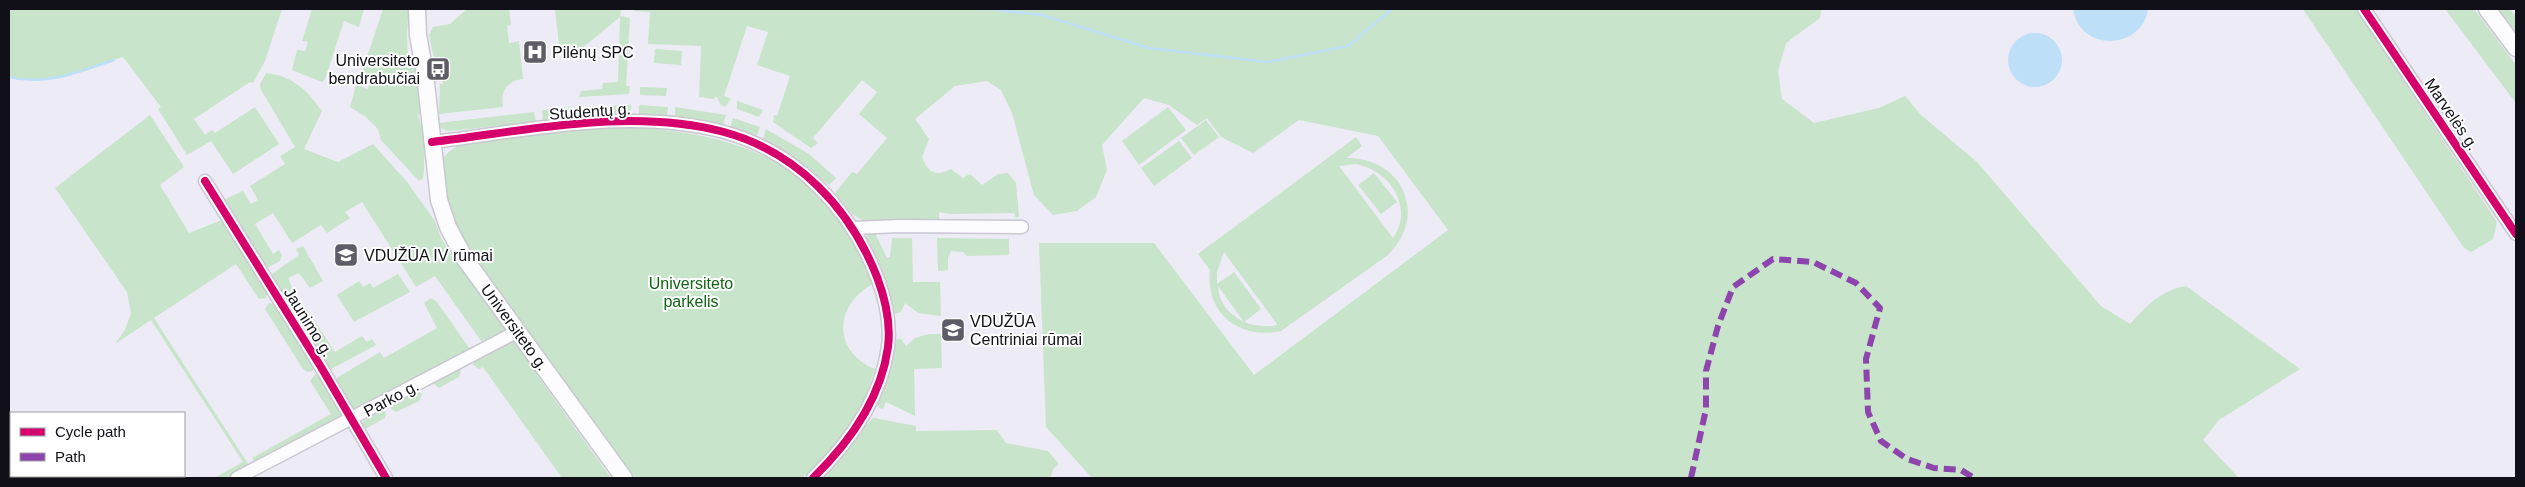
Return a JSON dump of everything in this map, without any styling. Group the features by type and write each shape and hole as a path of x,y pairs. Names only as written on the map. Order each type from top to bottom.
{"main road":[{"name":"Universiteto g.","path":"417,9 418,35 425,74 439,200 448,227 466,259 624,478"},
{"name":"Universiteto g.","path":"425,74 427,9"},
{"path":"2487,9 2516,48"}],"street":[{"name":"Marvelės g.","path":"2364,9 2516,234"},
{"name":"Studentų g.","path":"432,142 577,124 625,121 660,123 724,132 756,144 787,161 827,194 854,228 868,254 882,292 888,320 888,344 883,373 867,409 846,441 812,478"},
{"name":"Jaunimo g.","path":"205,181 386,478"},
{"path":"854,228 899,226 1022,227"},
{"name":"Parko g.","path":"237,478 518,331"}],"green space":[{"path":"9,9 282,9 265,61 253,83 250,82 194,119 205,135 212,130 215,133 255,107 279,144 233,174 211,141 187,155 158,109 161,107 123,57 53,78 24,80 9,77"},
{"path":"312,9 364,9 359,27 344,21 325,79 322,82 292,70 297,50 305,51 308,42 302,41"},
{"path":"383,9 409,9 407,32 408,65 415,64 424,113 418,115 421,125 424,126 424,171 423,178 419,181 381,140 378,129 366,117 350,107 356,85 368,89 370,81 360,78"},
{"path":"467,9 509,9 511,25 507,26 509,43 519,41 523,79 513,82 506,88 502,101 503,107 439,114 440,84 443,84 439,58 434,58 429,35 433,27 450,24"},
{"path":"555,9 621,9 620,16 630,18 626,86 630,86 629,94 579,97 581,91 602,89 603,83 618,82 620,17 581,49 559,45"},
{"path":"635,9 1821,9 1820,18 1786,43 1778,71 1782,99 1814,123 1879,108 1905,96 1921,115 1977,162 2101,306 2130,324 2161,295 2186,286 2300,369 2219,420 2203,440 2239,478 1092,478 1046,427 1039,243 1154,243 1254,375 1448,230 1378,136 1299,120 1253,153 1221,137 1207,118 1197,125 1169,105 1144,98 1102,145 1107,170 1096,197 1077,211 1053,215 1034,195 1012,113 1001,90 987,81 955,86 915,119 929,139 922,157 924,162 933,172 941,173 951,169 963,178 970,174 982,185 998,174 1008,173 1016,183 1019,217 1016,218 1014,213 951,214 939,212 939,220 865,222 852,214 835,193 852,172 857,174 887,138 859,114 877,92 862,80 813,138 818,143 811,148 773,122 774,115 777,116 790,76 757,65 768,32 747,26 724,96 731,99 725,107 721,105 716,96 714,99 699,97 701,46 648,44 650,12 634,11"},
{"path":"2303,9 2356,9 2497,222 2493,239 2471,252 2464,248"},
{"path":"2445,9 2474,9 2516,65 2516,103"},
{"path":"2498,9 2510,9 2516,17 2516,32"},
{"path":"655,49 682,51 681,65 654,63"},
{"path":"266,73 284,77 298,85 322,111 304,149 338,162 373,144 407,182 435,221 441,238 450,253 504,328 503,333 484,345 435,276 416,287 362,202 345,212 350,218 327,233 321,225 292,243 273,213 255,224 273,254 279,250 282,255 280,261 267,268 262,267 221,201 243,191 251,204 258,200 250,186 285,164 280,156 295,147 260,88"},
{"path":"640,87 667,88 666,96 640,95"},
{"path":"737,101 763,110 759,117 737,109"},
{"path":"631,105 631,114 580,116 580,107"},
{"path":"639,105 668,107 667,117 639,116"},
{"path":"572,107 574,117 543,122 542,110"},
{"path":"675,107 726,115 723,125 675,117"},
{"path":"1168,107 1186,130 1139,165 1122,141"},
{"path":"534,112 536,122 449,131 442,129 438,123"},
{"path":"150,115 184,167 160,185 189,233 222,220 267,293 266,298 259,299 236,264 154,318 250,467 229,478 216,477 243,462 151,320 115,344 125,330 131,313 127,292 55,188"},
{"path":"733,118 760,127 757,135 730,128"},
{"path":"1206,120 1219,137 1194,155 1181,138"},
{"name":"Universiteto parkelis","path":"630,127 673,131 713,138 748,149 779,164 807,185 832,211 853,244 873,284 860,293 851,304 845,315 843,328 845,340 851,351 861,361 875,369 866,395 849,429 827,456 802,478 632,478 468,249 450,211 441,161 448,153 459,145 474,142 590,129"},
{"path":"766,129 809,154 836,178 829,185 795,159 765,141 763,139"},
{"path":"1356,137 1362,146 1346,158 1366,160 1382,167 1395,178 1403,191 1407,206 1407,223 1400,239 1388,255 1281,331 1266,333 1252,331 1239,327 1228,320 1219,311 1213,299 1210,286 1210,270 1198,254","holes":["1356,164 1379,174 1395,192 1400,203 1401,214 1399,226 1393,238 1339,166","1224,252 1277,325 1257,326 1244,322 1261,309 1234,272 1217,284 1217,272","1218,286 1243,321 1230,313 1224,305"]},
{"path":"1179,141 1192,158 1154,186 1141,168"},
{"path":"1374,173 1397,202 1381,214 1358,185"},
{"path":"874,231 887,258 890,257 892,238 912,238 913,282 940,282 941,316 918,313 905,303 901,312 894,314 882,270 866,237 869,232"},
{"path":"937,238 1009,239 1009,255 967,256 963,252 951,251 948,258 948,270 938,271"},
{"path":"303,246 323,281 310,288 299,273 288,278 296,297 287,301 269,276 299,255 296,249"},
{"path":"398,274 410,292 354,322 337,295 359,281 363,287 370,283 373,288"},
{"path":"431,298 437,302 469,348 468,352 354,410 335,379 380,352 384,358 437,328 424,303"},
{"path":"269,303 273,304 314,367 313,371 307,372 303,369 265,309"},
{"path":"297,303 304,305 335,352 362,336 367,342 372,339 376,345 329,370 290,309 290,306"},
{"path":"929,334 941,334 942,368 914,369 915,416 886,402 883,409 879,408 877,401 894,340 901,339 906,346 915,338"},
{"path":"513,339 540,373 537,375 611,478 562,478 483,367 479,369 473,365 476,359"},
{"path":"458,368 461,371 459,377 439,388 435,385 433,381"},
{"path":"315,374 320,376 342,414 341,416 256,464 252,458 331,414 310,381"},
{"path":"417,390 422,394 419,401 396,412 391,409 390,403"},
{"path":"380,409 386,413 385,418 365,429 382,457 379,458 361,423"},
{"path":"874,418 916,426 916,431 997,430 1006,443 1048,451 1059,464 1054,468 1050,478 821,478"}],"water":[{"path":"2073,9 2148,9 2143,23 2135,33 2123,39 2110,41 2098,39 2086,33 2078,23"},
{"path":"2035,33 2045,35 2054,41 2060,50 2062,60 2060,70 2054,79 2045,85 2035,87 2025,85 2016,79 2010,70 2008,60 2010,50 2016,41 2025,35"}],"waterway":[{"path":"990,9 1042,15 1149,48 1267,62 1348,46 1392,9"},
{"path":"9,77 36,80 49,79 75,73 114,60"}],"marked path":[{"path":"1691,478 1706,409 1706,371 1718,326 1733,287 1773,259 1813,262 1856,283 1880,308 1866,359 1868,412 1881,441 1907,459 1934,468 1961,470 1974,478"}],"cycle path":[{"path":"2364,9 2516,234"},
{"path":"432,142 541,127 615,121 652,121 688,125 724,132 750,141 775,153 818,186 836,206 866,252 883,293 887,311 889,338 884,366 871,402 851,435 813,478"},
{"path":"205,181 321,367 386,478"}],"place":[{"name":"Pilėnų SPC","path":"535,52"},
{"name":"Universiteto bendrabučiai","path":"438,69"},
{"name":"VDUŽŪA IV rūmai","path":"346,255"},
{"name":"VDUŽŪA Centriniai rūmai","path":"953,330"}]}
